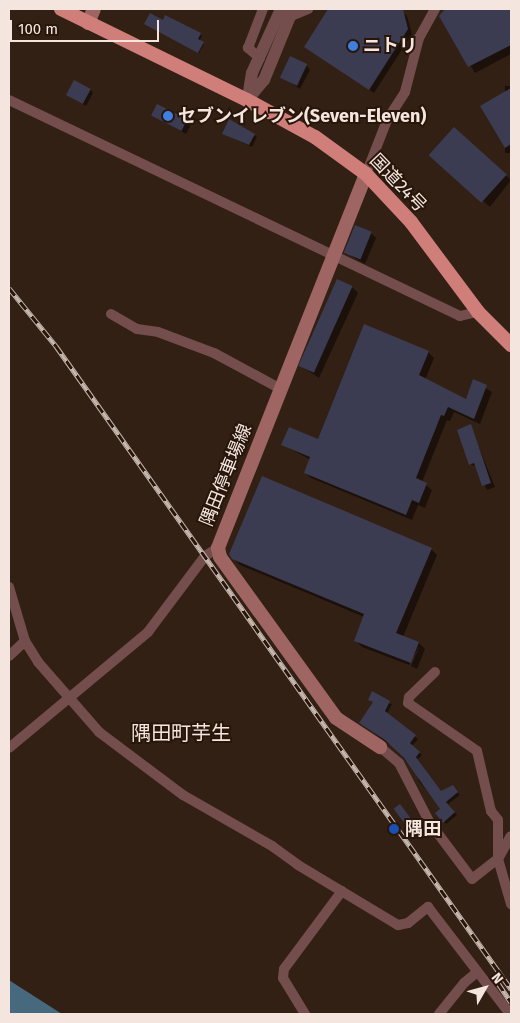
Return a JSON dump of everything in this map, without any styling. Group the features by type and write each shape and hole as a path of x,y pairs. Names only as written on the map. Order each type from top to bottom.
{"highway":[{"name":"国道24号","path":"61,9 247,100 315,137 366,174 411,222 478,312 508,336"}],"main road":[{"path":"88,23 94,9"},
{"name":"隅田停車場線","path":"366,174 334,257 279,388 218,548 230,571 336,718 380,747"}],"street":[{"path":"260,58 248,48 264,9"},
{"path":"288,12 308,9"},
{"path":"366,174 387,120 405,92 419,38 435,9"},
{"path":"247,100 252,73 288,12"},
{"path":"247,100 264,80 288,12"},
{"path":"9,100 234,205 334,257 460,316 478,312"},
{"path":"112,314 137,329 158,332 214,353 279,388"},
{"path":"9,748 148,632 205,556 218,548"},
{"path":"9,587 25,641 38,662 99,732 152,775 398,925 408,923 428,907 510,1014"},
{"path":"9,656 25,641"},
{"path":"435,672 409,696 408,703 477,751 491,811 498,820 498,859 511,904"},
{"path":"380,747 399,763 430,823 472,879 498,859 511,836"},
{"path":"305,1014 283,978 284,969 342,891"},
{"path":"439,1014 477,972"}],"water":[{"path":"9,980 15,984 62,1014 9,1014"}],"building":[{"path":"328,9 403,9 408,29 369,90 304,47"},
{"path":"445,9 511,9 511,45 468,67 439,16"},
{"path":"150,13 163,20 165,15 201,33 198,39 204,42 198,53 144,24"},
{"path":"290,56 307,64 297,86 280,78"},
{"path":"74,80 91,89 83,104 66,95"},
{"path":"511,88 511,144 505,148 480,106"},
{"path":"157,104 187,119 181,131 151,116"},
{"path":"229,119 255,134 249,145 222,134"},
{"path":"454,127 507,175 481,203 429,155"},
{"path":"355,225 372,232 360,260 344,253"},
{"path":"337,279 353,286 314,373 298,366"},
{"path":"364,324 429,351 419,375 466,399 473,379 487,385 474,419 448,407 444,416 441,415 416,478 427,483 419,503 412,500 406,515 304,473 310,457 281,445 289,427 318,439"},
{"path":"471,424 491,483 482,486 474,463 469,465 457,430"},
{"path":"262,476 432,548 396,633 419,642 411,663 354,641 364,614 232,559 229,554"},
{"path":"372,691 390,701 385,711 416,735 410,743 420,752 416,757 441,791 453,785 458,792 446,802 455,812 443,823 435,813 440,809 404,758 385,740 359,723 373,702 368,700"},
{"path":"400,804 412,820 406,825 394,809"}],"railway":[{"path":"9,288 56,346 511,989"},
{"path":"498,983 511,1002"}],"place":[{"name":"ニトリ","path":"353,46"},
{"name":"セブンイレブン(Seven-Eleven)","path":"168,116"},
{"name":"隅田","path":"394,829"}],"district":[{"name":"隅田町芋生","path":"181,733"}]}
